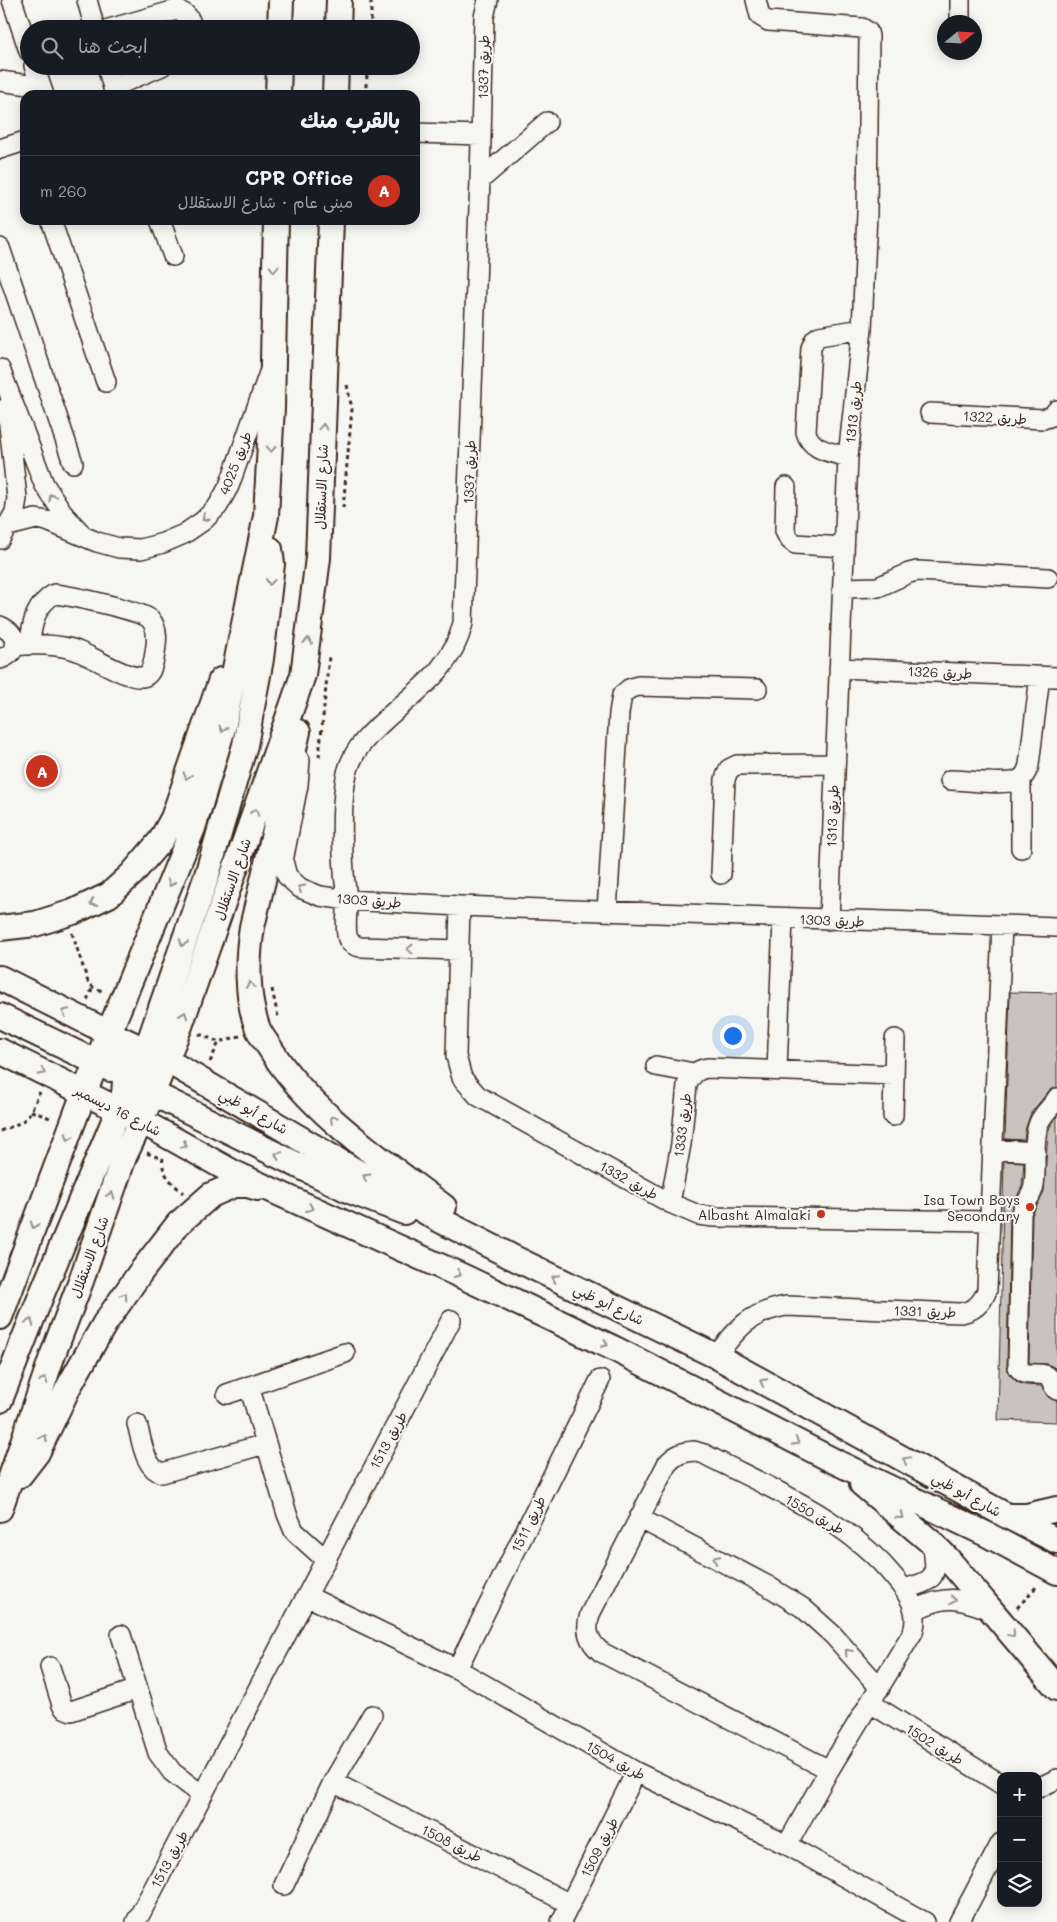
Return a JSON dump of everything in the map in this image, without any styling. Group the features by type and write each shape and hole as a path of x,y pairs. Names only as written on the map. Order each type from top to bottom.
{"main road":[{"path":"280,20 281,0"},
{"path":"338,20 339,0"},
{"path":"278,90 279,75"},
{"path":"335,90 336,75"},
{"path":"0,1317 84,1093 193,828 223,728 266,516 272,416 276,225"},
{"name":"شارع الاستقلال","path":"0,1400 41,1296 133,1089 156,1056 215,929 304,675 318,558 331,225"},
{"path":"0,978 108,1034 156,1056 245,745 261,659 272,564 266,516"},
{"path":"0,928 35,924 66,916 109,895 132,874 161,840 173,818 250,598"},
{"path":"304,675 304,703 252,927 248,953 249,983 258,1029 280,1066 304,1092 343,1128 401,1175 510,1256"},
{"path":"0,1016 97,1062 133,1089 350,1191 402,1212 436,1218"},
{"path":"108,1034 117,1046 133,1089"},
{"name":"شارع 16 ديسمبر","path":"0,1051 84,1093"},
{"name":"شارع أبو ظبي","path":"156,1056 436,1218 716,1356 1007,1516 1057,1541"},
{"path":"84,1093 133,1089"},
{"name":"شارع 16 ديسمبر","path":"133,1089 141,1121 234,1173"},
{"name":"شارع الاستقلال","path":"4,1501 53,1354 81,1281 124,1157 141,1121"},
{"name":"شارع أبو ظبي","path":"234,1173 473,1281 615,1349 836,1462 988,1535 1054,1570"},
{"path":"4,1501 37,1453 69,1386 105,1323 140,1273 178,1224 211,1194 234,1185 248,1185 281,1195"},
{"path":"836,1462 932,1544 997,1616 1057,1688"},
{"path":"1007,1516 1027,1516 1057,1509"}],"street":[{"path":"12,0 20,24"},
{"path":"87,0 93,20"},
{"name":"طريق 1337","path":"459,950 360,947 355,946 351,942 347,933 343,822 345,785 351,762 356,752 371,733 443,666 456,646 463,623 480,180 484,17 488,0"},
{"name":"طريق 1313","path":"756,0 760,16 768,21 862,28 870,36 867,213 862,329 848,457 829,920"},
{"path":"960,0 960,15"},
{"path":"141,20 176,10 184,12 191,20"},
{"path":"37,75 42,90"},
{"path":"109,75 114,90"},
{"path":"116,90 145,75"},
{"path":"0,81 30,85 39,90"},
{"path":"480,180 547,122"},
{"path":"420,133 481,135"},
{"path":"0,149 20,143"},
{"path":"53,225 106,382"},
{"path":"162,225 173,256"},
{"path":"0,248 73,463"},
{"path":"848,457 817,448 809,442 807,437 811,348 815,339 819,336 862,329"},
{"name":"طريق 4025","path":"4,532 36,519 82,534 97,542 119,548 141,549 163,543 184,534 203,521 218,506 229,486 272,362"},
{"name":"طريق 4025","path":"2,374 44,484 65,516 82,534"},
{"name":"طريق 4025","path":"2,374 17,498 15,512 4,532"},
{"name":"طريق 1322","path":"930,413 1043,419 1052,416 1057,410"},
{"path":"786,487 785,531 788,539 795,544 844,547"},
{"path":"842,588 878,587 918,571 1048,578"},
{"path":"0,626 12,633 14,639 22,645 44,645 73,649 141,678 147,676 152,670 157,641 155,627 149,618 85,598 54,594 42,602 22,645 7,657 0,659"},
{"name":"طريق 1326","path":"839,668 1049,677 1029,765 1021,779"},
{"path":"607,910 619,713 622,695 629,689 638,686 757,689"},
{"name":"طريق 1303","path":"298,730 300,758 298,785 284,853 284,869 291,882 309,893 347,900 460,906 607,910 1002,926 1055,930"},
{"path":"720,874 725,779 729,770 737,765 834,764"},
{"path":"950,780 1011,782 1021,779 1021,848"},
{"name":"طريق 1332","path":"460,906 456,1056 462,1078 478,1096 691,1212 714,1217 990,1221"},
{"path":"777,1070 783,918"},
{"name":"طريق 1331","path":"716,1356 741,1326 762,1312 774,1308 786,1306 960,1313 974,1309 980,1304 987,1290 1002,926"},
{"path":"893,1116 895,1039"},
{"path":"656,1066 694,1074"},
{"name":"طريق 1333","path":"670,1202 681,1144 687,1086 694,1074 707,1068 894,1075"},
{"path":"1057,1098 1037,1128 1034,1188 1021,1213 1018,1367 1021,1372 1026,1374 1047,1376 1051,1379 1054,1388 1057,1390"},
{"path":"993,1149 1036,1152"},
{"name":"طريق 1513","path":"136,1922 452,1320"},
{"path":"227,1394 345,1353"},
{"name":"طريق 1511","path":"457,1670 600,1380"},
{"path":"249,1386 265,1444 294,1531 326,1560"},
{"path":"137,1424 150,1465 155,1471 162,1474 265,1444"},
{"name":"طريق 1550","path":"829,1770 601,1652 593,1645 586,1624 590,1614 667,1464 674,1456 684,1452 694,1451 704,1454 824,1517 866,1547 884,1565 904,1589 915,1610"},
{"path":"639,1518 780,1593 803,1608 833,1636 875,1696"},
{"path":"904,1589 924,1584 934,1575 935,1561 932,1544"},
{"name":"طريق 1504","path":"307,1596 457,1670 636,1772 787,1845 925,1922"},
{"path":"787,1845 829,1770 913,1632 916,1617 915,1610 931,1602 949,1599 970,1602 997,1616"},
{"path":"121,1634 158,1753 172,1772 202,1795"},
{"path":"50,1668 62,1705 71,1711 138,1689"},
{"name":"طريق 1502","path":"875,1696 997,1781"},
{"path":"284,1885 333,1782 372,1715"},
{"name":"طريق 1509","path":"561,1922 636,1772"},
{"name":"طريق 1508","path":"333,1782 570,1904"},
{"path":"960,1922 997,1851"}],"path":[{"path":"371,0 371,20"},
{"path":"366,90 367,75"},
{"path":"997,1616 1029,1596 1054,1570"}],"building":[{"path":"1010,992 1057,993 1057,1087 1048,1092 1031,1113 1024,1140 1005,1139"},
{"path":"1057,1116 1057,1369 1047,1364 1029,1363 1032,1215 1044,1191 1048,1132"},
{"path":"1004,1161 1024,1162 1022,1186 1010,1213 1007,1367 1009,1374 1017,1382 1025,1385 1041,1386 1048,1397 1057,1401 1057,1422 998,1420"}],"place":[{"name":"CPR Office","path":"42,771"},
{"name":"Isa Town Boys Secondary","path":"1030,1207"},
{"name":"Albasht Almalaki","path":"821,1214"}]}
